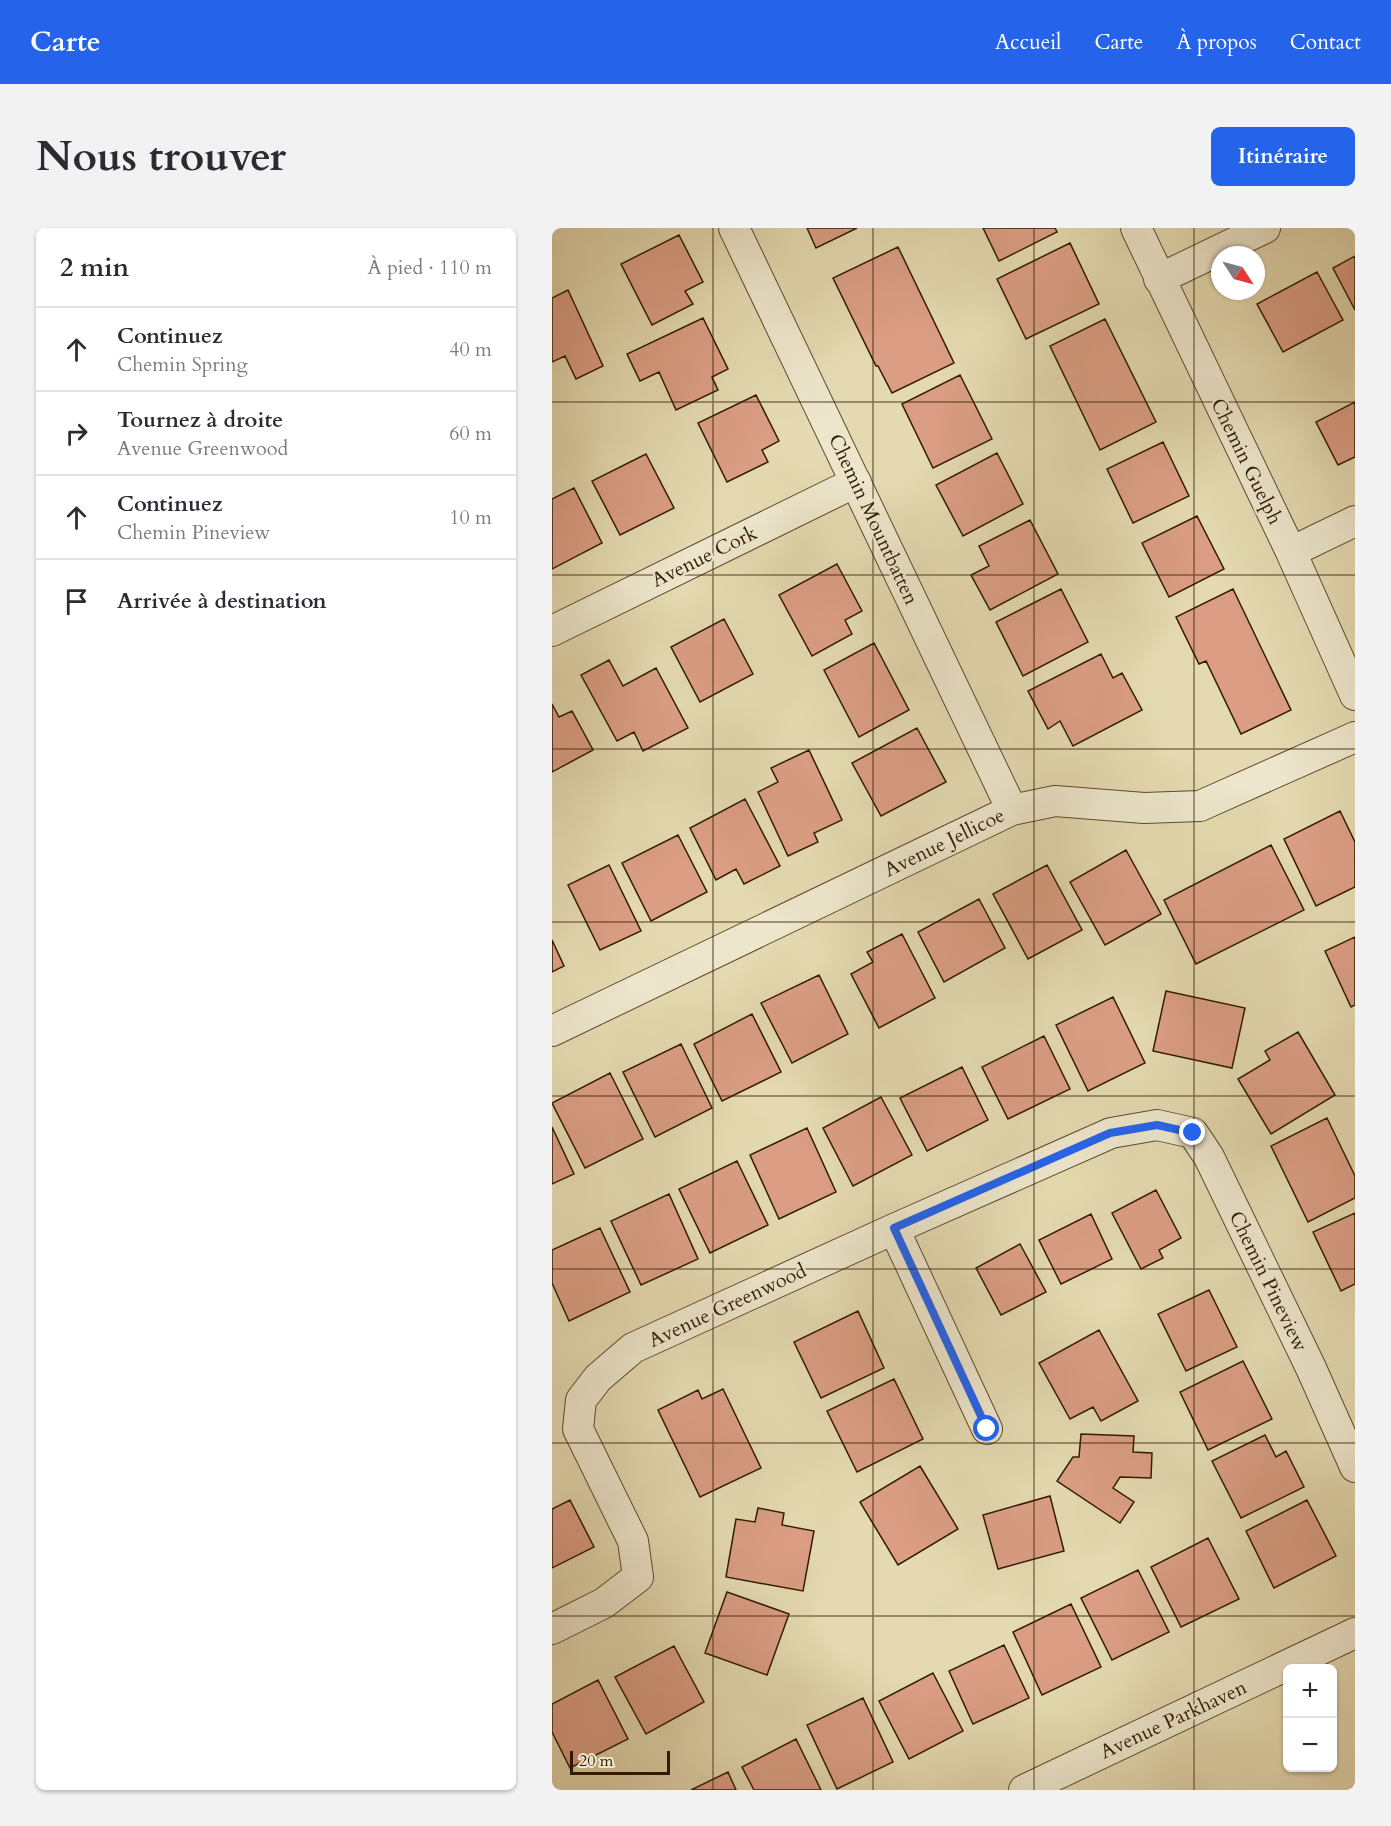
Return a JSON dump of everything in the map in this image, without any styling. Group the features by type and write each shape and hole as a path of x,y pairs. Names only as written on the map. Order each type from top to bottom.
{"street":[{"name":"Chemin Mountbatten","path":"734,228 1011,810"},
{"name":"Chemin Guelph","path":"1136,228 1291,552 1355,695"},
{"path":"1159,279 1265,228"},
{"name":"Avenue Cork","path":"552,631 856,482"},
{"path":"1291,552 1355,521"},
{"name":"Avenue Jellicoe","path":"552,1031 1011,810 1055,801 1144,808 1200,806 1355,737"},
{"name":"Avenue Greenwood","path":"552,1629 604,1603 638,1577 633,1541 578,1429 581,1400 598,1378 633,1348 894,1228 1110,1133 1157,1125"},
{"name":"Chemin Pineview","path":"1157,1125 1193,1133 1209,1156 1311,1368 1355,1467"},
{"path":"894,1228 987,1429"},
{"name":"Avenue Parkhaven","path":"1024,1790 1355,1633"}],"building":[{"path":"807,228 857,228 816,248"},
{"path":"983,228 1055,228 1057,232 999,261"},
{"path":"679,235 703,282 685,291 693,304 652,325 621,264"},
{"path":"1070,243 1099,304 1026,339 997,279"},
{"path":"898,247 954,363 892,393 876,366 833,278"},
{"path":"1355,256 1355,310 1333,268"},
{"path":"1317,272 1343,320 1283,352 1257,304"},
{"path":"568,290 603,366 576,379 565,356 552,362 552,298"},
{"path":"703,318 728,369 712,377 718,390 676,410 659,372 640,381 627,354"},
{"path":"1105,319 1156,422 1100,450 1050,346"},
{"path":"960,375 992,439 933,468 902,404"},
{"path":"756,395 779,441 762,450 768,462 727,482 698,423"},
{"path":"1355,402 1355,457 1338,465 1316,422"},
{"path":"1163,442 1189,496 1133,523 1107,469"},
{"path":"997,453 1023,504 963,536 936,485"},
{"path":"646,454 674,508 620,535 592,481"},
{"path":"574,488 602,543 552,569 552,499"},
{"path":"1197,516 1224,569 1169,597 1142,543"},
{"path":"1030,520 1058,574 990,610 971,575 989,566 979,546"},
{"path":"837,564 862,611 845,620 852,634 812,656 779,595"},
{"path":"1061,589 1088,642 1023,676 996,622"},
{"path":"1233,589 1291,710 1241,734 1206,661 1199,664 1176,617"},
{"path":"724,619 753,674 700,702 671,647"},
{"path":"874,643 909,710 859,737 824,670"},
{"path":"1101,654 1113,678 1122,673 1142,710 1073,746 1060,721 1048,729 1028,691"},
{"path":"609,660 623,686 656,668 688,728 643,751 634,732 617,741 581,675"},
{"path":"552,704 559,717 572,711 593,750 552,772"},
{"path":"917,728 946,782 881,816 852,763"},
{"path":"809,750 842,820 814,833 818,842 788,856 758,792 778,782 771,768"},
{"path":"745,799 780,866 744,884 736,869 716,880 690,828"},
{"path":"1340,811 1355,842 1355,887 1316,906 1284,839"},
{"path":"678,835 707,892 651,921 622,863"},
{"path":"1271,845 1304,910 1196,964 1164,900"},
{"path":"1126,850 1161,914 1105,945 1070,882"},
{"path":"609,865 641,931 600,950 568,885"},
{"path":"1047,865 1082,930 1028,959 993,894"},
{"path":"979,899 1005,948 944,982 918,932"},
{"path":"902,934 935,998 879,1028 851,974 873,962 867,952"},
{"path":"1355,937 1355,1005 1351,1007 1325,951"},
{"path":"552,940 564,966 552,972"},
{"path":"819,975 848,1034 792,1063 761,1003"},
{"path":"1166,991 1245,1008 1232,1068 1153,1051"},
{"path":"1113,997 1145,1063 1088,1091 1056,1025"},
{"path":"752,1014 781,1072 722,1101 694,1044"},
{"path":"1298,1032 1335,1095 1271,1134 1238,1079 1270,1060 1265,1051"},
{"path":"1044,1036 1070,1089 1008,1119 982,1067"},
{"path":"681,1044 712,1108 655,1137 623,1072"},
{"path":"962,1067 988,1120 927,1151 900,1098"},
{"path":"610,1073 643,1139 585,1168 552,1103"},
{"path":"881,1097 912,1155 853,1186 823,1128"},
{"path":"1327,1118 1355,1176 1355,1198 1308,1222 1271,1146"},
{"path":"552,1127 574,1174 552,1184"},
{"path":"807,1128 836,1192 779,1219 750,1155"},
{"path":"737,1161 768,1225 710,1253 679,1189"},
{"path":"1156,1190 1181,1238 1159,1250 1163,1258 1141,1269 1112,1213"},
{"path":"669,1194 698,1259 641,1285 611,1221"},
{"path":"1355,1213 1355,1284 1341,1291 1313,1232"},
{"path":"1091,1214 1112,1259 1061,1284 1039,1240"},
{"path":"600,1228 630,1292 569,1321 552,1283 552,1250"},
{"path":"1020,1244 1046,1292 1001,1315 976,1268"},
{"path":"1209,1290 1237,1347 1186,1371 1158,1314"},
{"path":"858,1311 884,1368 821,1398 794,1342"},
{"path":"1099,1330 1138,1401 1101,1421 1093,1407 1070,1419 1039,1363"},
{"path":"1243,1361 1272,1419 1208,1450 1180,1392"},
{"path":"894,1379 923,1439 857,1472 827,1411"},
{"path":"723,1389 761,1468 700,1497 658,1410 698,1390 702,1399"},
{"path":"1081,1434 1134,1436 1133,1452 1152,1453 1151,1478 1120,1477 1113,1488 1134,1502 1120,1523 1057,1481 1073,1457 1079,1457"},
{"path":"1265,1435 1276,1457 1286,1451 1304,1487 1241,1518 1212,1461"},
{"path":"920,1466 958,1529 898,1565 860,1502"},
{"path":"1050,1496 1064,1551 998,1569 983,1515"},
{"path":"570,1500 594,1547 552,1568 552,1509"},
{"path":"1307,1500 1336,1556 1274,1588 1246,1531"},
{"path":"758,1508 784,1513 782,1525 814,1531 803,1591 726,1577 736,1519 755,1522"},
{"path":"1208,1538 1239,1599 1181,1627 1151,1567"},
{"path":"1138,1570 1169,1632 1112,1660 1081,1598"},
{"path":"727,1592 789,1614 767,1675 705,1653"},
{"path":"1071,1604 1101,1667 1042,1695 1013,1632"},
{"path":"1004,1645 1029,1698 973,1724 949,1671"},
{"path":"674,1646 704,1702 646,1734 615,1677"},
{"path":"933,1673 963,1731 909,1759 879,1701"},
{"path":"598,1680 628,1739 570,1768 552,1732 552,1704"},
{"path":"863,1698 893,1762 837,1789 807,1725"},
{"path":"796,1739 821,1790 754,1790 742,1767"},
{"path":"728,1772 736,1790 691,1790"}],"route":[{"path":"987,1429 894,1228 1110,1133 1157,1125 1193,1133"}]}
